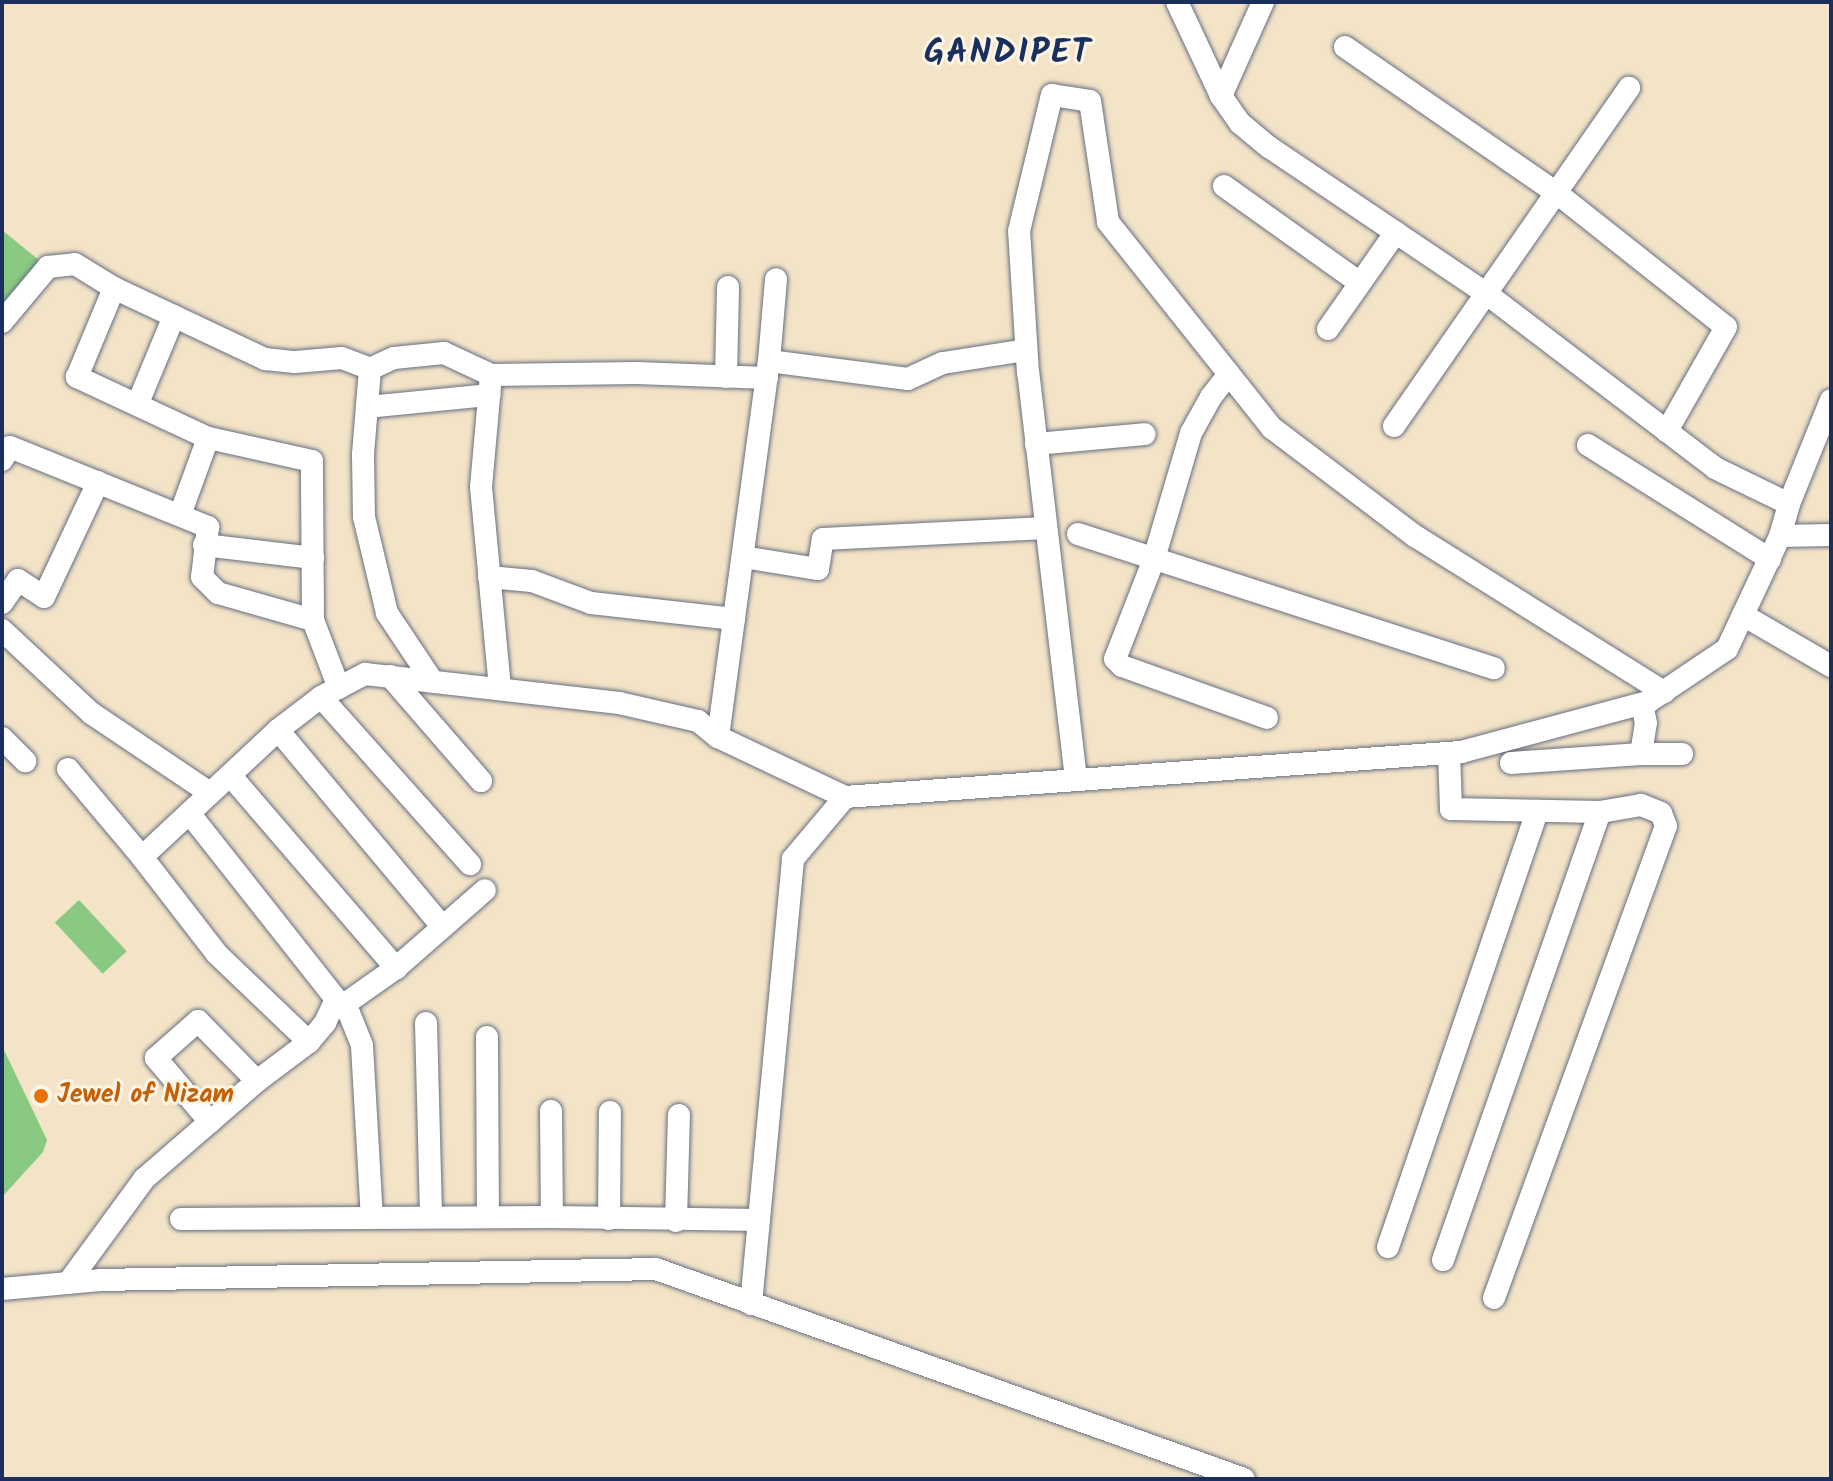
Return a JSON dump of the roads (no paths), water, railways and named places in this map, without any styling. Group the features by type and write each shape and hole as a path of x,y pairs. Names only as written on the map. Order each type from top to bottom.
{"street":[{"path":"1177,2 1221,96 1240,123 1269,147 1487,294 1715,468 1789,504"},
{"path":"1221,96 1263,2"},
{"path":"1345,47 1558,194 1726,327 1667,431"},
{"path":"1394,426 1629,88"},
{"path":"1076,779 1026,350 1019,231 1052,95 1090,101 1108,222 1272,428 1415,536 1664,692"},
{"path":"1224,186 1360,283"},
{"path":"1328,329 1396,232"},
{"path":"2,322 48,267 75,264 114,288 265,359 295,362 342,358 370,369 394,358 444,353 490,385"},
{"path":"718,737 768,370 776,279"},
{"path":"726,377 728,287"},
{"path":"114,288 77,377 208,438 312,461 313,620 330,692 470,864"},
{"path":"138,403 174,316"},
{"path":"367,407 490,385 726,377 768,370 908,379 943,363 1026,350"},
{"path":"370,369 364,517 387,613 431,679"},
{"path":"1229,374 1211,397 1191,433 1154,559 1115,659 1122,666 1267,718"},
{"path":"490,385 481,487 500,688"},
{"path":"142,857 278,730 330,692 365,674 431,679 619,703 698,721 718,737 845,797 1449,753 1642,704 1727,649 1780,536 1789,504 1829,413"},
{"path":"1036,444 1145,434"},
{"path":"180,515 208,438"},
{"path":"1588,445 1770,559"},
{"path":"2,460 10,447 208,527 202,577 218,593 313,620"},
{"path":"2,603 18,580 44,597 98,482"},
{"path":"743,557 818,569 823,539 1046,528"},
{"path":"1078,534 1494,668"},
{"path":"1780,536 1831,535"},
{"path":"204,545 313,558"},
{"path":"489,577 532,581 591,603 734,619"},
{"path":"1743,615 1831,666"},
{"path":"2,630 91,713 210,793"},
{"path":"390,676 481,781"},
{"path":"1641,754 1646,723 1642,704"},
{"path":"278,730 442,926"},
{"path":"2,738 25,761"},
{"path":"1449,753 1451,809 1600,812 1641,805 1661,813 1666,826 1494,1298"},
{"path":"1511,763 1682,754"},
{"path":"68,769 142,857 217,954 309,1042"},
{"path":"230,775 396,968"},
{"path":"751,1304 793,859 845,797"},
{"path":"1388,1247 1537,811"},
{"path":"1443,1260 1600,812"},
{"path":"189,813 342,1006 362,1046 372,1217"},
{"path":"68,1283 144,1179 257,1081 309,1042 342,1006 396,968 485,890"},
{"path":"210,1122 156,1058 198,1021 257,1081"},
{"path":"426,1023 431,1217"},
{"path":"487,1037 488,1217"},
{"path":"551,1111 552,1217"},
{"path":"609,1219 610,1112"},
{"path":"676,1221 679,1115"},
{"path":"181,1219 552,1217 759,1220"},
{"path":"2,1289 68,1283 656,1269 1244,1479"}],"place":[{"name":"Jewel of Nizam","path":"41,1096"}],"district":[{"name":"GANDIPET","path":"1008,54"}]}
